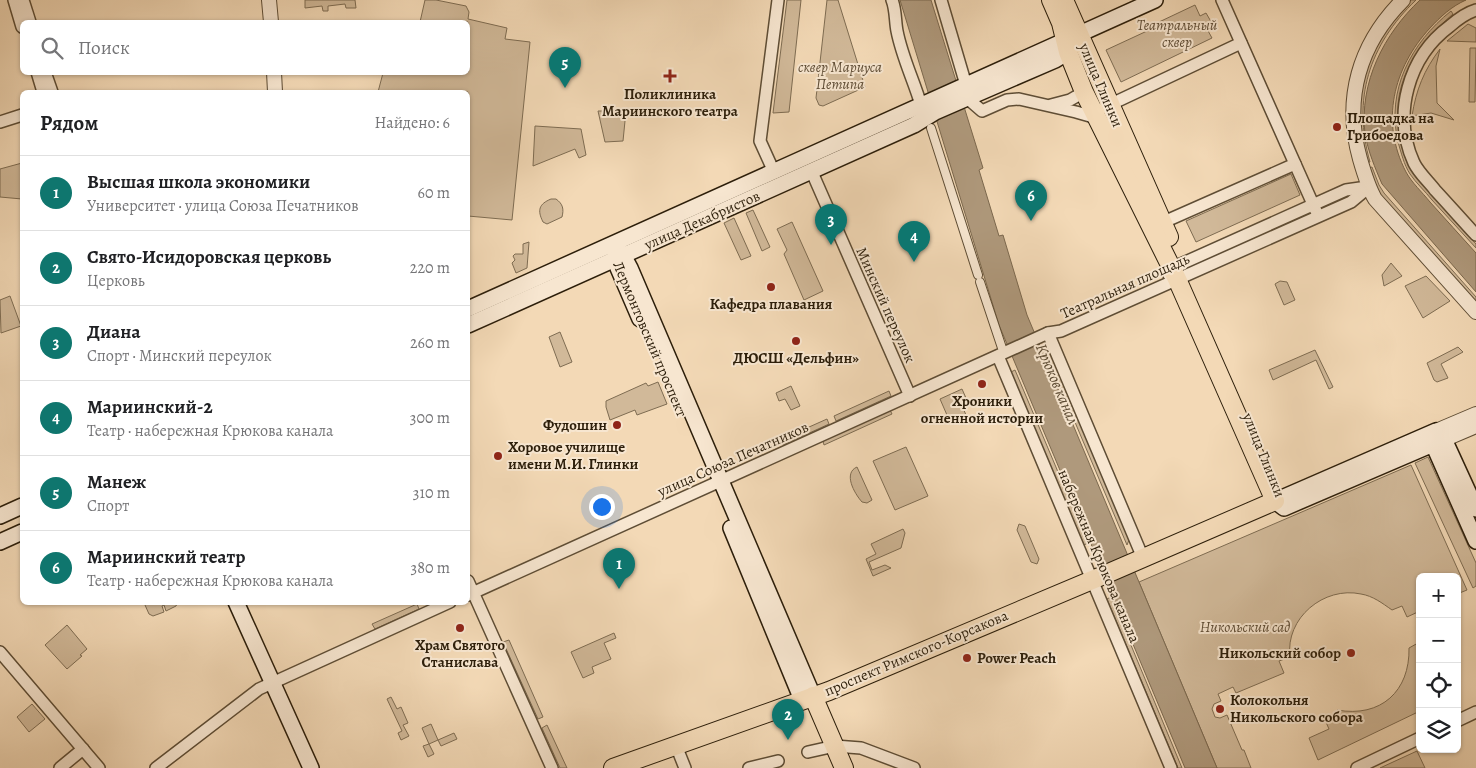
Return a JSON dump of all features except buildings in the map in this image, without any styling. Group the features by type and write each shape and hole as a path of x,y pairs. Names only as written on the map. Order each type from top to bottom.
{"main road":[{"name":"улица Глинки","path":"1050,0 1071,42 1100,112 1179,273 1281,502"},
{"name":"улица Глинки","path":"1064,0 1071,42 1084,92 1100,112"},
{"path":"929,106 963,93 1155,0"},
{"path":"963,93 1006,81 1071,42"},
{"name":"улица Декабристов","path":"470,324 774,172 929,106"},
{"name":"улица Декабристов","path":"470,308 617,252 914,125 929,106"},
{"name":"Лермонтовский проспект","path":"617,252 618,268 717,483 810,703 822,749 833,768"},
{"path":"1136,564 1438,438"},
{"path":"1438,438 1476,509"},
{"path":"1438,438 1476,541"},
{"path":"0,516 20,507"},
{"path":"0,542 20,533"},
{"name":"проспект Римского-Корсакова","path":"640,768 682,761 810,703 1100,582 1136,564"},
{"path":"228,605 311,768"},
{"path":"237,605 300,768"},
{"name":"проспект Римского-Корсакова","path":"613,768 810,703"},
{"name":"Лермонтовский проспект","path":"822,749 844,768"}],"street":[{"path":"14,0 20,20"},
{"path":"23,0 29,20"},
{"path":"269,0 271,20"},
{"path":"774,172 760,141 778,0"},
{"path":"892,0 898,38 929,106"},
{"path":"940,0 963,93 982,111 1013,99 1100,112 1241,43"},
{"path":"1222,0 1318,216"},
{"path":"1403,0 1388,15 1366,50 1356,84 1353,124 1356,147 1369,187 1375,199 1476,312"},
{"path":"1475,232 1417,168 1408,145 1404,113 1409,83 1424,53 1440,33 1462,17 1476,10"},
{"path":"38,75 42,90"},
{"path":"46,75 51,90"},
{"path":"274,75 276,90"},
{"path":"1006,81 1013,99"},
{"path":"1050,106 1070,100 1084,92"},
{"path":"0,122 20,116"},
{"name":"набережная Крюкова канала","path":"931,128 1004,352 1100,582 1171,768"},
{"path":"1156,225 1295,164"},
{"name":"Минский переулок","path":"811,170 910,396"},
{"name":"Театральная площадь","path":"1048,334 1061,331 1313,205 1346,190 1369,187"},
{"name":"Театральная площадь","path":"1179,273 1351,202 1369,187"},
{"path":"1048,334 1136,564"},
{"name":"улица Союза Печатников","path":"470,594 1004,352 1048,334"},
{"path":"1438,438 1476,414"},
{"path":"1438,438 1476,426"},
{"path":"470,594 552,768"},
{"path":"156,768 251,694 268,684 443,605"},
{"path":"0,652 99,768"},
{"path":"1461,719 1476,712"},
{"path":"1356,768 1416,740"},
{"path":"822,749 861,748 914,768"},
{"path":"60,768 83,749"},
{"path":"749,768 778,761"}],"green space":[{"path":"305,0 355,0 356,8 346,8 345,4 328,6 328,11 323,11 322,6 305,8"},
{"path":"425,0 436,0 466,6 469,12 468,19 507,28 505,39 530,42 512,220 470,216 470,90 379,90 382,75 470,75 470,20 420,20"},
{"path":"787,0 801,0 789,112 773,113"},
{"name":"сквер Мариуса Петипа","path":"827,0 838,0 865,87 823,106 819,105 816,98"},
{"path":"1411,0 1416,0 1386,35 1376,54 1369,74 1364,95 1363,116 1370,162 1366,163 1359,112 1364,76 1375,48 1391,22"},
{"name":"Театральный сквер","path":"1195,5 1200,16 1206,13 1213,25 1207,29 1212,38 1121,82 1106,50 1160,25 1159,22"},
{"path":"1451,11 1453,14 1427,40 1408,70 1401,86 1398,103 1398,121 1404,153 1412,172 1476,244 1476,248 1410,174 1400,150 1395,123 1399,86 1413,53 1424,38"},
{"path":"1468,24 1476,28 1476,42 1447,41"},
{"path":"1470,48 1476,48 1475,102 1469,102"},
{"path":"1440,49 1436,66 1437,103 1454,120 1431,113 1412,116 1422,81 1429,65"},
{"path":"598,111 626,111 623,141 605,142"},
{"path":"535,126 581,129 586,155 579,158 575,149 533,166"},
{"path":"20,164 20,199 0,197 0,169"},
{"path":"1372,167 1384,193 1476,297 1476,303 1381,196 1368,168"},
{"path":"1291,174 1300,195 1196,242 1186,221"},
{"path":"551,199 556,199 560,203 563,214 562,217 547,224 543,222 540,208"},
{"path":"753,210 770,247 762,251 746,213"},
{"path":"734,218 751,256 741,260 724,223"},
{"path":"792,222 823,291 804,300 784,254 787,250 777,229"},
{"path":"529,242 527,268 516,273 512,263 515,260 513,256 515,254 523,254 523,244"},
{"path":"1391,263 1402,276 1384,286 1382,275"},
{"path":"1426,276 1450,301 1423,318 1405,286"},
{"path":"1280,281 1287,282 1295,300 1284,305 1275,284"},
{"path":"10,296 20,326 1,333 0,300"},
{"path":"560,332 572,362 560,367 549,337"},
{"path":"1458,347 1463,352 1441,364 1448,378 1437,382 1434,380 1427,363"},
{"path":"1044,349 1051,354 1129,540 1127,545"},
{"path":"1315,350 1333,387 1329,389 1316,360 1273,380 1269,370"},
{"path":"1015,370 1088,543 1084,545 1011,372"},
{"path":"658,382 667,404 637,415 635,410 610,420 606,401 646,383 648,386"},
{"path":"791,386 800,406 791,410 785,399 779,401 776,393"},
{"path":"962,389 966,398 960,401 966,415 950,422 940,399"},
{"path":"889,391 891,396 836,421 834,416"},
{"path":"890,410 892,414 824,445 823,441"},
{"path":"827,419 829,424 783,445 780,440"},
{"path":"906,447 928,496 895,510 873,461"},
{"path":"1428,457 1476,563 1476,586 1473,588 1415,463"},
{"name":"Никольский сад","path":"1411,465 1459,573 1416,573 1416,613 1407,617 1402,606 1392,610 1381,602 1361,594 1347,593 1321,600 1301,618 1294,630 1290,643 1290,657 1279,661 1284,673 1236,693 1233,687 1218,694 1221,701 1214,704 1212,709 1215,717 1220,718 1227,715 1251,768 1217,768 1139,582"},
{"path":"857,467 872,500 867,503 862,502 851,483 851,474"},
{"path":"1019,524 1025,526 1039,559 1037,564 1031,562 1017,530"},
{"path":"903,529 905,533 901,548 869,562 872,570 885,565 891,568 873,576 866,559 876,554 871,544"},
{"name":"Никольский сад","path":"1461,577 1467,590 1461,592"},
{"path":"1111,597 1182,768 1178,768 1107,599"},
{"path":"145,605 164,605 162,606 164,612 153,616 149,614"},
{"path":"164,605 176,605 176,606 166,611"},
{"path":"415,605 417,605 419,609 375,629 372,624"},
{"path":"67,625 87,649 67,669 45,645"},
{"path":"614,633 616,638 604,643 611,659 592,667 594,673 583,678 571,652"},
{"path":"509,640 543,717 538,719 503,642"},
{"path":"1416,644 1416,713 1318,760 1309,738 1329,729 1325,720 1337,715 1337,710 1367,710 1390,698 1398,689 1404,677 1408,663 1409,648"},
{"path":"391,697 397,709 401,707 408,723 403,725 409,736 401,740 398,733 402,731 387,699"},
{"path":"32,704 45,719 29,732 17,717"},
{"path":"431,724 438,740 429,744 422,728"},
{"path":"547,725 567,768 560,768 542,728"},
{"path":"454,733 457,739 441,746 438,740"},
{"path":"429,744 434,754 428,757 423,746"},
{"path":"1416,751 1425,768 1380,768"}],"shaded area":[{"name":"Крюков канал","path":"900,0 931,0 983,168 979,170 999,236 1003,235 1027,315 1217,768 1185,768 999,325"},
{"path":"1420,0 1466,0 1451,9 1434,24 1417,44 1407,60 1394,96 1392,115 1394,134 1398,153 1408,176 1476,253 1476,292 1382,184 1374,166 1365,134 1366,96 1377,60 1395,28"}],"place":[{"name":"Поликлиника Мариинского театра","path":"670,76"},
{"name":"Манеж","path":"565,88"},
{"name":"Площадка на Грибоедова","path":"1337,127"},
{"name":"Мариинский театр","path":"1031,221"},
{"name":"Диана","path":"831,245"},
{"name":"Мариинский-2","path":"914,262"},
{"name":"Кафедра плавания","path":"771,287"},
{"name":"ДЮСШ «Дельфин»","path":"796,341"},
{"name":"Хроники огненной истории","path":"982,384"},
{"name":"Фудошин","path":"617,425"},
{"name":"Хоровое училище имени М.И. Глинки","path":"498,456"},
{"name":"Высшая школа экономики","path":"619,589"},
{"name":"Храм Святого Станислава","path":"460,628"},
{"name":"Никольский собор","path":"1351,653"},
{"name":"Power Peach","path":"967,658"},
{"name":"Колокольня Никольского собора","path":"1220,709"},
{"name":"Свято-Исидоровская церковь","path":"788,740"}]}
